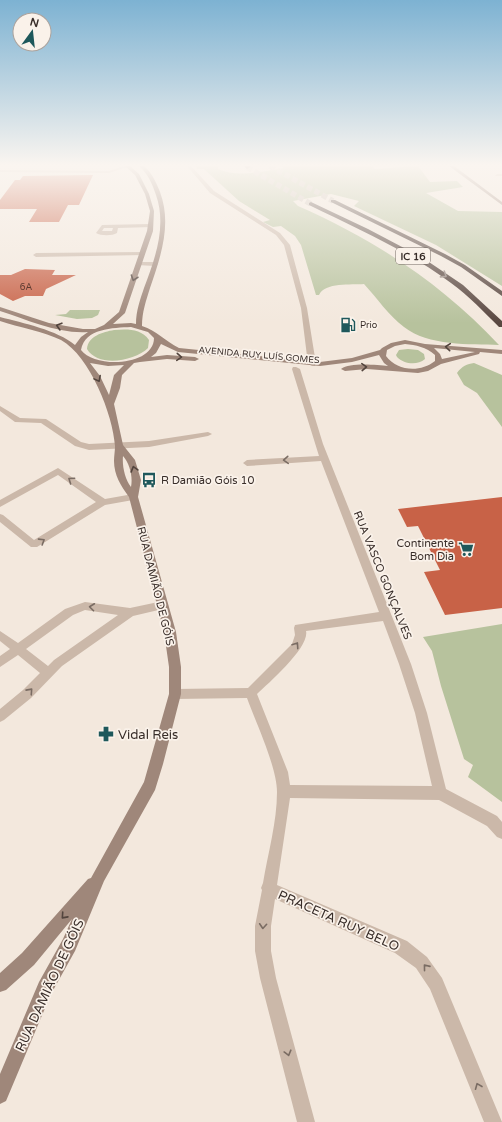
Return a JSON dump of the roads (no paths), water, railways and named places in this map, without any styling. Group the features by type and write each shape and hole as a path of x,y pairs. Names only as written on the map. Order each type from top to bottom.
{"highway":[{"name":"IC 16","path":"339,218 404,251 441,273 468,292 502,326"},
{"name":"IC 16","path":"368,218 463,266 502,294"}],"street":[{"path":"80,353 79,344 83,338 104,327 118,318 122,313 150,229 151,218"},
{"path":"104,327 122,325 139,327 139,312 164,231 164,218"},
{"path":"253,218 278,234 287,244 304,308 312,364"},
{"path":"116,226 164,231"},
{"path":"36,255 142,254"},
{"path":"139,264 155,264"},
{"path":"0,308 73,330 97,330"},
{"path":"0,319 64,339 80,353"},
{"name":"AVENIDA RUY LUÍS GOMES","path":"139,327 150,331 165,344 182,350 312,364 346,362 382,352 388,346 398,342 412,342 425,345"},
{"path":"110,404 116,388 118,375 121,371 136,361 150,355 156,349 158,342 157,336"},
{"path":"425,345 501,352"},
{"path":"425,345 435,351 440,358 439,362 472,354 501,352"},
{"path":"382,352 384,360 394,367 401,369"},
{"name":"AVENIDA RUY LUÍS GOMES","path":"80,353 89,360 104,364 122,364 174,357 296,369 327,370 367,367 425,370 431,368 439,362"},
{"name":"RUA DAMIÃO DE GÓIS","path":"0,1095 45,988 69,945 99,876 150,785 175,694 174,660 170,632 133,497 123,483 118,462 119,446 110,404 96,376 80,353"},
{"name":"RUA VASCO GONÇALVES","path":"296,369 324,458 405,664 420,713 440,793"},
{"path":"0,408 18,420 43,421 84,447 148,444 208,434"},
{"name":"RUA DAMIÃO DE GÓIS","path":"119,446 131,460 137,480 133,497"},
{"path":"247,463 324,458"},
{"path":"0,504 58,471 103,502"},
{"path":"0,517 34,545 103,502 133,497"},
{"path":"0,662 69,612 78,608 85,606 130,612 163,605"},
{"path":"0,716 26,694 47,672 130,612"},
{"path":"175,694 251,693 296,647 301,635 299,628 386,616"},
{"path":"0,635 47,672"},
{"path":"251,693 282,772 284,791 282,814 268,888"},
{"path":"284,791 440,793 492,821 502,832"},
{"name":"RUA DAMIÃO DE GÓIS","path":"0,984 28,959 99,876"},
{"name":"PRACETA RUY BELO","path":"306,1122 268,978 263,951 263,926 268,888 401,947 418,959 430,972 436,984 493,1122"}],"place":[{"name":"Prio","path":"348,325"},
{"name":"R Damião Góis 10","path":"149,480"},
{"name":"Continente Bom Dia","path":"466,549"},
{"name":"Vidal Reis","path":"106,734"}]}
